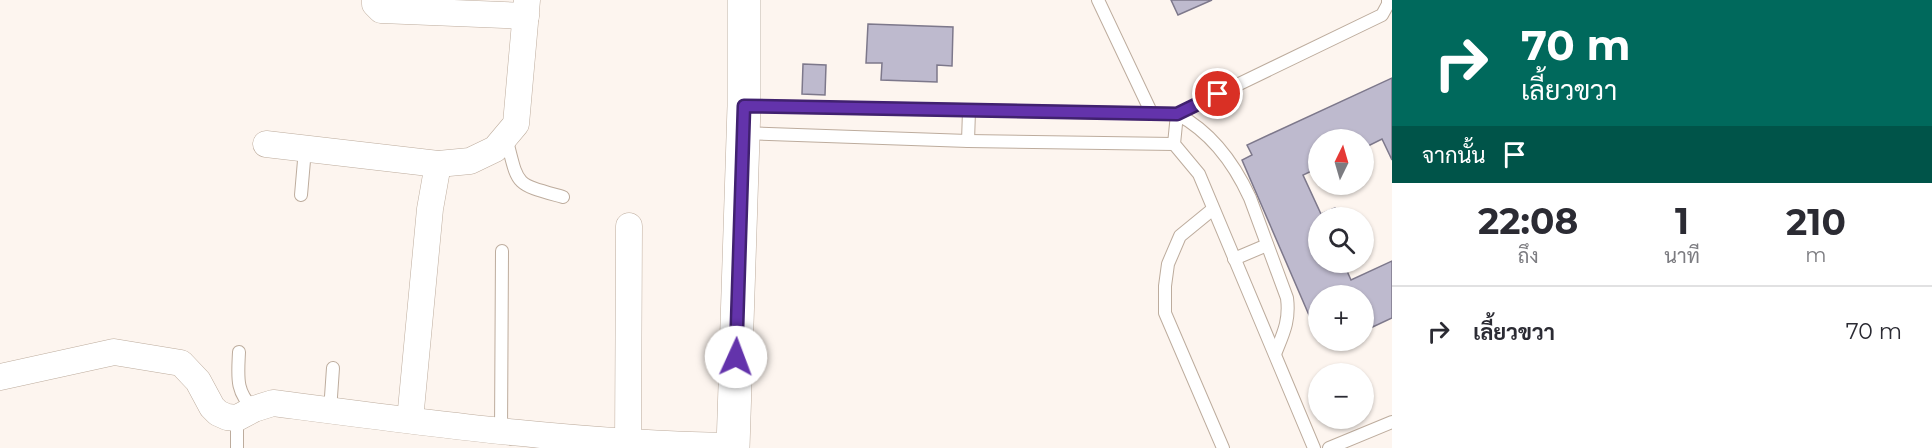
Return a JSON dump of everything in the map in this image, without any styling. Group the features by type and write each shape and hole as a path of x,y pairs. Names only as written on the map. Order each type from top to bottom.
{"main road":[{"path":"733,447 743,120 744,0"}],"street":[{"path":"266,144 438,164 470,161 495,149 516,124 527,8 381,10 375,4 375,0"},
{"path":"410,420 430,209 438,164"},
{"path":"629,226 632,444"},
{"path":"0,377 114,352 181,363 198,381 218,413 245,413 273,403 501,432 632,444 733,447"}],"lane":[{"path":"1098,0 1152,114"},
{"path":"743,120 969,111 1177,114 1382,15 1388,0"},
{"path":"968,141 969,111"},
{"path":"1177,114 1174,144 1199,174 1314,448"},
{"path":"1177,114 1195,124 1213,140 1243,182 1287,298 1289,313 1275,354"},
{"path":"743,120 968,141 1174,144"},
{"path":"506,136 517,178 526,187 563,197"},
{"path":"301,195 306,149"},
{"path":"1213,209 1180,236 1168,264 1165,313 1223,448"},
{"path":"1234,259 1267,245"},
{"path":"501,432 502,251"},
{"path":"237,448 245,413 238,373 239,352"},
{"path":"330,411 333,368"},
{"path":"1329,448 1392,422"}],"building":[{"path":"1171,0 1212,0 1178,15"},
{"path":"868,24 953,27 952,66 937,65 937,82 881,80 882,63 866,63"},
{"path":"803,64 826,65 825,95 802,94"},
{"path":"1392,78 1392,160 1382,139 1374,143 1374,129 1308,129 1308,173 1303,175 1308,186 1308,195 1312,195 1318,207 1308,207 1308,273 1348,273 1351,280 1366,273 1374,273 1374,269 1392,261 1392,318 1374,326 1374,285 1308,285 1308,313 1242,160 1252,155 1247,145"}],"route":[{"path":"736,357 744,106 1177,114 1218,94"}]}
